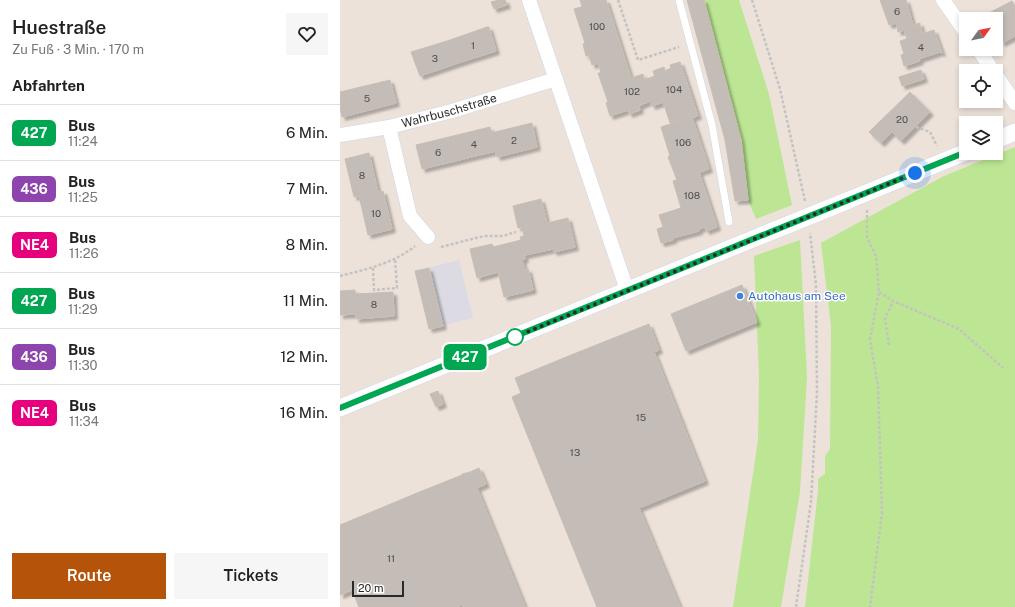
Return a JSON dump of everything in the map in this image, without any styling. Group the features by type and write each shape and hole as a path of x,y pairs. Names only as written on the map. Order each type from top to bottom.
{"street":[{"path":"529,0 627,290"},
{"path":"943,0 959,23"},
{"name":"Wahrbuschstraße","path":"340,135 389,127 452,111 556,79"},
{"path":"1003,83 1012,93"},
{"path":"389,127 410,216 428,237"},
{"path":"1003,137 1015,132"},
{"path":"340,408 959,155"}],"lane":[{"path":"679,0 712,125 729,222"}],"path":[{"path":"618,0 638,60 690,43"},
{"path":"752,0 780,89 806,204"},
{"path":"916,126 930,132 940,151"},
{"path":"866,208 868,211 867,237 876,256 878,292 870,339 878,386 882,513 870,607"},
{"path":"796,607 811,502 817,393 816,285 808,226"},
{"path":"437,248 484,236 503,236 516,232"},
{"path":"340,276 373,268 394,259 409,252 428,237"},
{"path":"373,268 374,290 397,288 394,259"},
{"path":"878,292 893,301 959,329 1003,368"},
{"path":"889,345 885,319 893,301"}],"shaded area":[{"path":"459,260 473,318 429,329 415,271"}],"green space":[{"path":"703,0 739,0 769,94 792,205 756,219 748,200"},
{"path":"1015,147 1015,607 805,607 818,491 818,479 825,474 825,456 830,449 831,326 821,243 944,176 983,160 1003,160 1003,152"},
{"path":"800,240 807,377 800,492 781,607 733,607 758,440 759,377 754,256"}],"building":[{"path":"505,0 507,5 494,9 491,2"},
{"path":"580,0 605,0 582,7"},
{"path":"606,0 624,56 592,65 589,55 586,56 583,44 585,43 574,9"},
{"path":"687,0 704,0 741,140 748,200 735,201 725,140"},
{"path":"880,0 906,0 913,25 920,23 920,25 898,32 896,23 889,25"},
{"path":"1012,1 1015,6 1015,36 1003,42 1003,12 991,12"},
{"path":"920,25 923,34 907,39 904,30"},
{"path":"489,27 496,51 458,63 450,40"},
{"path":"934,30 942,53 940,52 919,59 920,61 904,66 901,55 904,54 900,41"},
{"path":"450,40 458,63 420,76 411,52"},
{"path":"624,56 631,78 643,74 644,80 655,76 664,102 652,106 650,101 639,106 640,110 629,114 628,110 610,116 606,103 608,102 598,73 601,73 598,63"},
{"path":"680,62 698,116 670,123 653,71 664,67 665,71 671,68 670,65"},
{"path":"921,70 924,79 902,86 899,77"},
{"path":"390,80 396,103 342,117 340,108 340,92"},
{"path":"910,92 930,112 901,141 892,132 881,143 869,132"},
{"path":"692,117 709,169 677,180 668,157 670,156 661,127"},
{"path":"532,123 537,147 497,157 491,133"},
{"path":"490,127 496,151 459,160 453,136"},
{"path":"453,136 459,160 422,169 416,145"},
{"path":"369,153 378,192 354,197 345,159"},
{"path":"699,172 717,227 706,231 705,227 699,229 699,231 661,243 657,229 663,227 659,215 681,208 673,181"},
{"path":"383,191 392,229 368,235 359,196"},
{"path":"541,199 547,223 568,218 575,247 554,252 553,249 525,255 520,237 524,236 522,227 518,228 513,206"},
{"path":"521,240 525,259 522,260 525,270 528,269 533,290 504,297 498,272 477,278 470,249 492,244 493,247"},
{"path":"429,268 443,326 429,329 415,271"},
{"path":"742,285 757,322 686,351 671,314"},
{"path":"355,290 356,314 340,315 340,291"},
{"path":"393,292 394,316 356,319 355,294"},
{"path":"649,324 659,350 654,352 705,481 639,508 576,353"},
{"path":"576,353 680,607 597,607 512,397 521,393 515,378"},
{"path":"438,391 443,404 436,407 430,394"},
{"path":"479,468 486,484 477,488 470,472"},
{"path":"470,472 525,607 463,607 462,605 417,493"},
{"path":"417,493 462,605 456,607 359,607 352,590 340,595 340,525"}],"bus line":[{"name":"427","path":"340,408 959,155"}],"place":[{"name":"Autohaus am See","path":"740,296"}],"route":[{"path":"515,337 915,173"}]}
